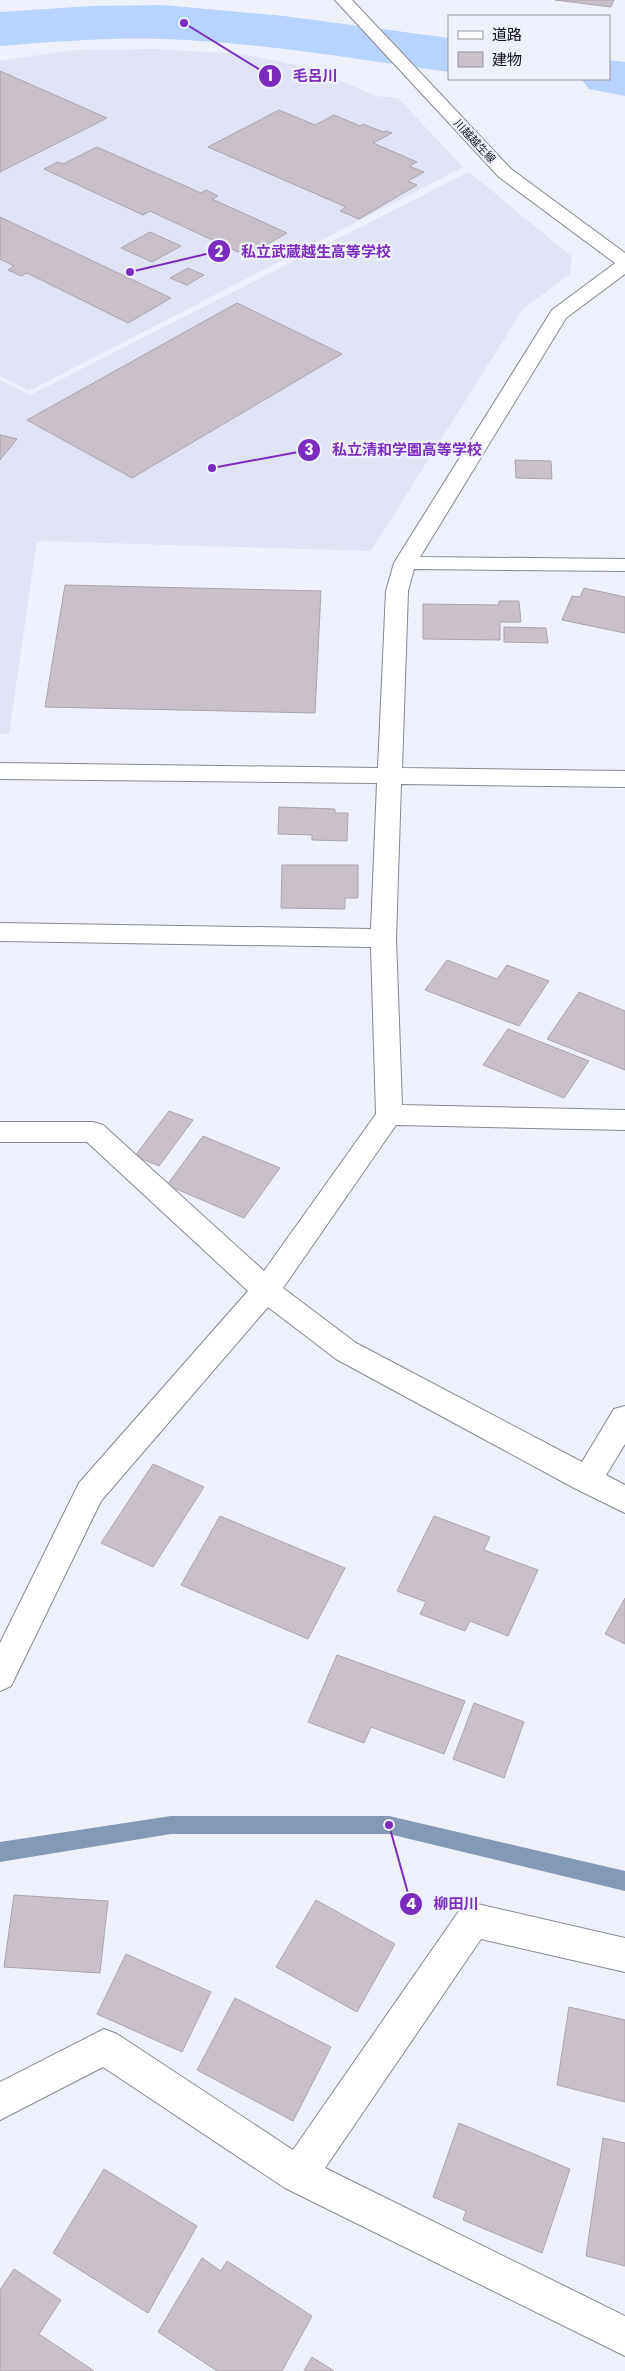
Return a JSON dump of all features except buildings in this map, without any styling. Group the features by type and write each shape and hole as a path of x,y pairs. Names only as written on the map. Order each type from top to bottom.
{"street":[{"name":"川越越生線","path":"343,0 504,173 625,264"},
{"path":"0,1676 90,1492 266,1290 389,1115 384,938 397,591 405,563 559,314 625,264"},
{"path":"405,563 625,565"},
{"path":"0,771 621,777"},
{"path":"0,932 384,938"},
{"path":"389,1115 625,1120"},
{"path":"0,1132 94,1132 266,1290 346,1351 625,1500"},
{"path":"587,1480 625,1418"},
{"path":"298,2175 473,1920 625,1955"},
{"path":"0,2102 104,2047 298,2175 625,2337"}],"shaded area":[{"path":"156,49 242,54 312,68 376,96 398,98 463,167 29,391 0,376 0,61 73,50"},
{"path":"469,172 572,257 569,275 523,309 371,551 37,541 9,734 0,734 0,380 30,395"}],"waterway":[{"path":"0,29 116,22 185,23 284,33 448,55"},
{"path":"610,77 625,79"},
{"path":"0,1852 171,1825 389,1825 625,1881"}],"place":[{"name":"毛呂川","path":"184,23"},
{"name":"私立武蔵越生高等学校","path":"130,272"},
{"name":"私立清和学園高等学校","path":"212,468"},
{"name":"柳田川","path":"389,1825"}]}
